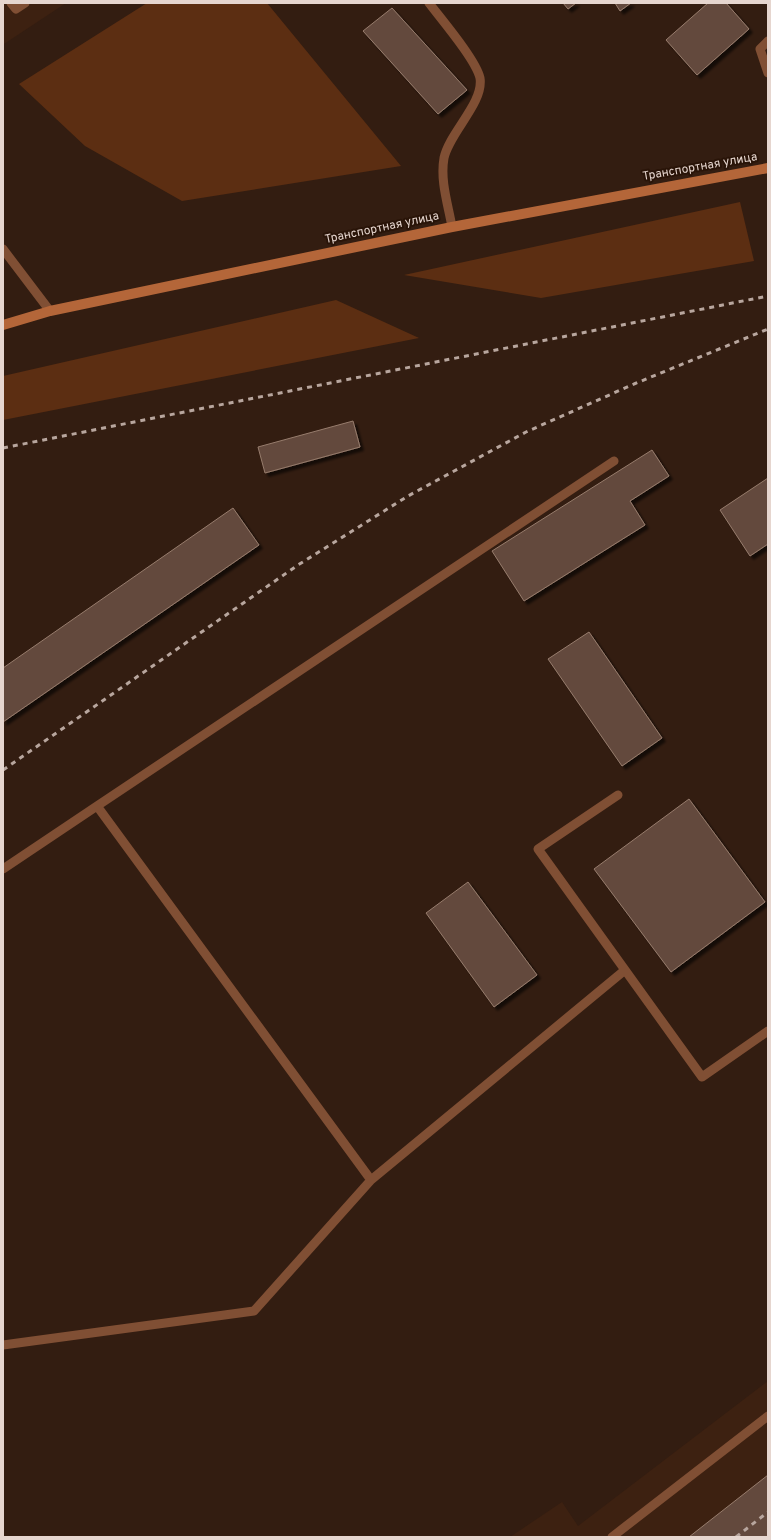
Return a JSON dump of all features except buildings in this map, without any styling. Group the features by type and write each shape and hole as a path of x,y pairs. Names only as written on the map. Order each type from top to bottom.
{"main road":[{"name":"Транспортная улица","path":"3,325 50,311 452,227 768,168"}],"lane":[{"path":"11,3 16,9 25,3"},
{"path":"429,3 475,65 480,79 479,93 457,130 444,156 442,178 452,227"},
{"path":"768,41 760,49 768,73"},
{"path":"3,249 50,311"},
{"path":"3,869 614,461"},
{"path":"618,795 538,850 702,1077 768,1031"},
{"path":"98,806 371,1180"},
{"path":"3,1345 254,1311 371,1180 625,970"},
{"path":"612,1537 768,1416"}],"shaded area":[{"path":"3,3 66,3 4,44"},
{"path":"147,3 267,3 401,166 182,201 85,146 19,84"},
{"path":"740,202 754,261 541,298 404,275"},
{"path":"336,300 419,338 3,420 3,376"},
{"path":"768,1381 768,1537 510,1537 562,1502 578,1526"}],"railway":[{"path":"3,448 768,296"},
{"path":"3,770 298,565 408,496 526,432 634,384 768,329"},
{"path":"736,1537 768,1512"}]}
